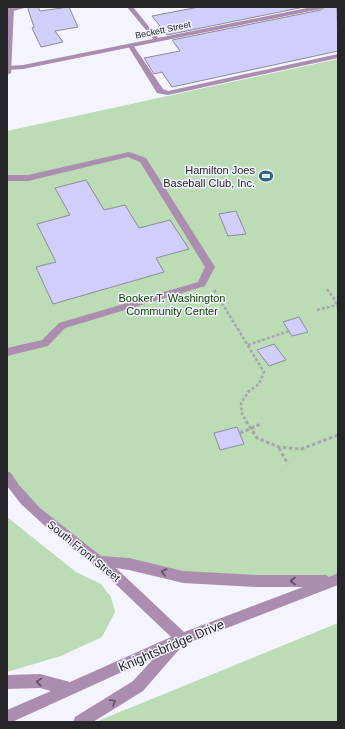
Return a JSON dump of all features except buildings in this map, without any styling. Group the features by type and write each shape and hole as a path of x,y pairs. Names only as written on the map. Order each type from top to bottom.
{"street":[{"path":"7,69 10,8 25,7"},
{"path":"130,7 157,40"},
{"name":"Beckett Street","path":"7,69 131,46 321,7"},
{"path":"131,46 160,91 168,93 338,56"},
{"path":"7,178 28,178 129,154 143,160 210,267 202,284 62,325 45,343 7,352"},
{"name":"South Front Street","path":"7,476 28,504 55,528 100,561 182,639"},
{"path":"100,561 128,564 183,577 257,581 335,580"},
{"name":"Knightsbridge Drive","path":"7,717 182,639 335,580"},
{"path":"80,722 138,686 182,639"},
{"path":"7,682 40,681 70,689"}],"path":[{"path":"206,276 264,372 259,384 249,391 241,403 242,414 256,438 279,447 301,449 338,435"},
{"path":"316,310 338,306 327,289"},
{"path":"248,345 289,331"},
{"path":"240,433 262,424"},
{"path":"279,447 288,464"}],"green space":[{"name":"Booker T. Washington Community Center","path":"338,59 338,579 257,581 100,561 55,529 7,476 7,131"},
{"path":"7,517 76,572 101,584 111,597 115,612 102,637 61,656 7,672"},
{"path":"338,623 338,722 98,722 100,720"}],"place":[{"name":"Hamilton Joes Baseball Club, Inc.","path":"266,176"}]}
